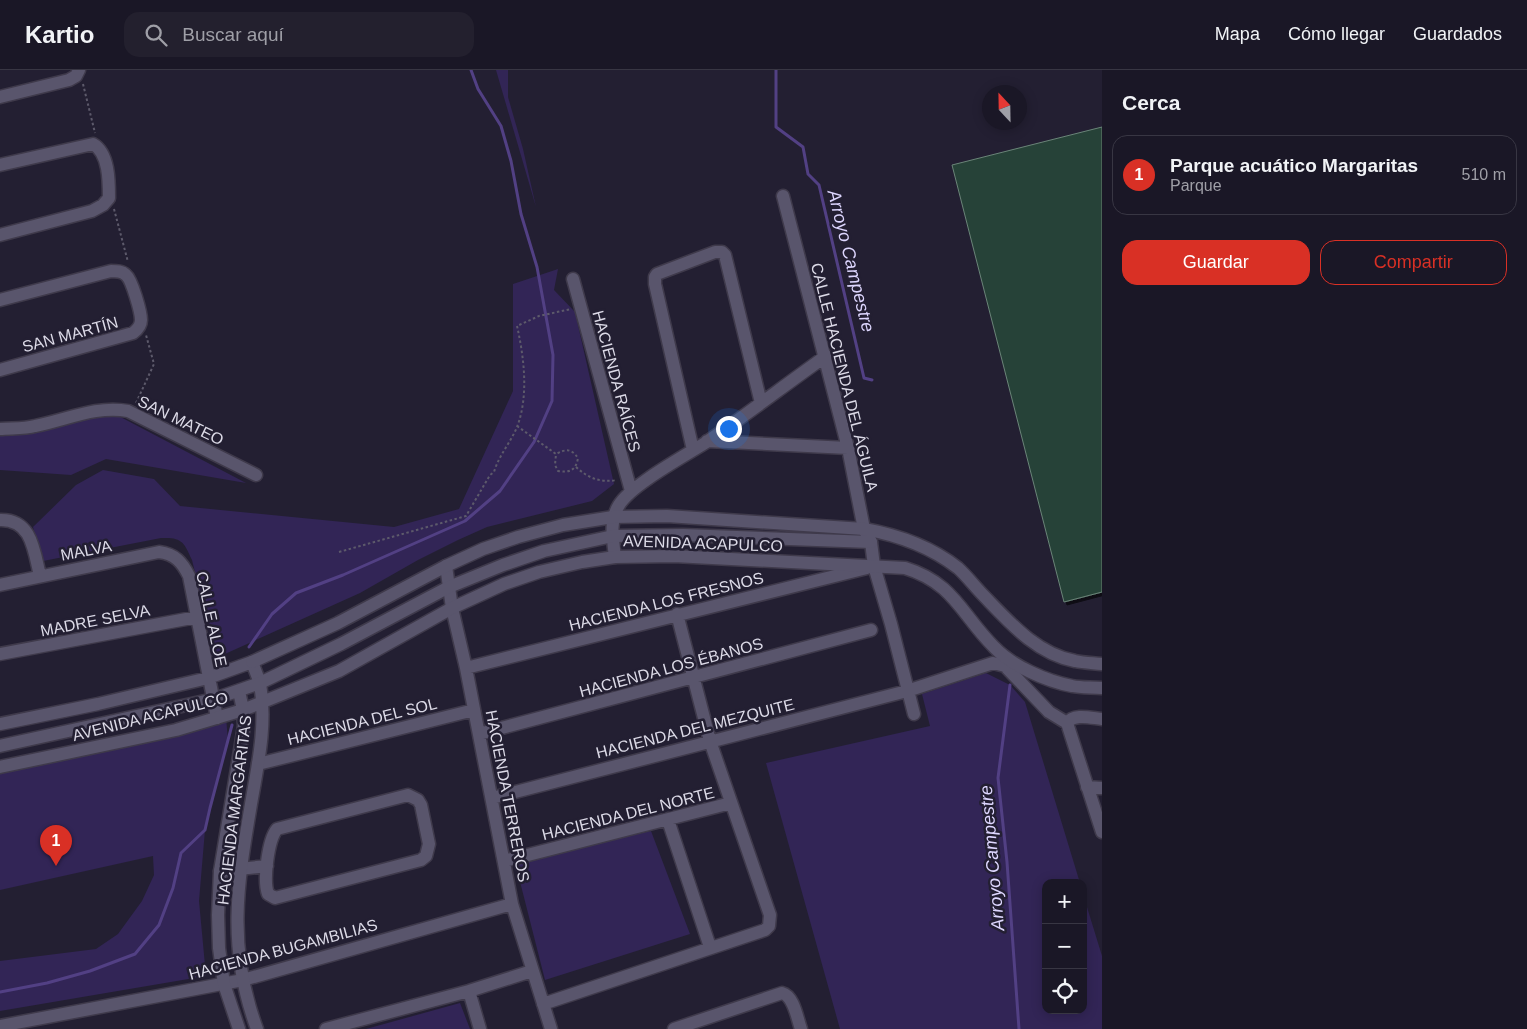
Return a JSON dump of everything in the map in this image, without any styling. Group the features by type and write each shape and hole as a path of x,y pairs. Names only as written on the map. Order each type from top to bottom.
{"street":[{"path":"0,97 69,80 76,76 78,72"},
{"path":"0,165 85,144 93,144 99,147 104,155 109,198 103,205 92,211 0,235"},
{"name":"CALLE HACIENDA DEL ÁGUILA","path":"783,196 826,356 848,448 864,529 871,542 874,566 914,714"},
{"path":"693,450 655,284 657,274 715,252 722,252 725,255 761,403"},
{"path":"0,300 112,271 126,274"},
{"name":"SAN MARTÍN","path":"0,370 133,334 139,328 141,320 132,282 126,274"},
{"name":"HACIENDA RAÍCES","path":"573,280 629,485"},
{"path":"615,557 613,517 629,485 693,450 826,356"},
{"name":"SAN MATEO","path":"0,428 35,426 99,411 118,409 132,412 256,475"},
{"path":"706,441 848,448"},
{"name":"AVENIDA ACAPULCO","path":"252,662 338,623 446,566 483,549 563,525 613,517 667,516 864,529 888,533 914,542 944,558 959,569 1013,627 1027,638 1055,654 1074,661 1102,664"},
{"path":"4,520 16,522 24,528 29,536 40,576"},
{"name":"AVENIDA ACAPULCO","path":"260,683 341,644 449,587 544,551 613,536 682,534 871,542"},
{"name":"MALVA","path":"0,585 159,552 168,553 177,558"},
{"name":"AVENIDA ACAPULCO","path":"0,767 197,725 264,703 339,671 452,608 504,584 539,572 615,557 674,556 905,568 937,582 952,595 995,649 1009,659 1033,673 1058,683 1102,688"},
{"name":"CALLE ALOE","path":"177,558 189,576 217,718"},
{"name":"HACIENDA TERREROS","path":"446,566 452,608 466,668 512,904 551,1029"},
{"name":"HACIENDA LOS FRESNOS","path":"466,668 874,566"},
{"path":"543,1004 765,930 769,926 770,915 710,741 678,614"},
{"name":"MADRE SELVA","path":"0,654 197,617"},
{"name":"HACIENDA LOS ÉBANOS","path":"479,734 871,630"},
{"path":"0,724 98,704 208,678 232,671 252,662"},
{"name":"HACIENDA MARGARITAS","path":"252,662 260,683 264,703 263,725 240,869 237,929 239,962 257,1029"},
{"name":"HACIENDA DEL MEZQUITE","path":"492,798 907,691 993,663 1004,666 1049,712 1067,722"},
{"name":"HACIENDA MARGARITAS","path":"232,671 239,691 244,726 220,872 218,915 219,948 224,984 239,1029"},
{"name":"HACIENDA MARGARITAS","path":"0,746 214,699 260,683"},
{"name":"HACIENDA DEL SOL","path":"258,764 474,710"},
{"path":"1102,719 1076,717 1067,722 1102,832"},
{"path":"1087,787 1102,788"},
{"path":"408,795 418,800 421,805 429,844 426,856 421,860 275,898 271,897 267,890 267,866 273,836 275,831 280,828 408,795"},
{"name":"HACIENDA DEL NORTE","path":"504,861 731,803"},
{"path":"668,820 710,947"},
{"path":"220,872 267,866"},
{"name":"HACIENDA BUGAMBILIAS","path":"0,1026 243,980 512,904"},
{"path":"326,1029 469,991 532,971"},
{"path":"469,991 480,1029"},
{"path":"674,1029 782,993 790,1000 801,1029"}],"path":[{"path":"78,72 83,82 96,134 96,146"},
{"path":"109,198 115,210 128,262 126,274"},
{"path":"339,552 451,522 466,516 490,475 494,472 496,464 517,426 524,382 517,326 539,316 580,306"},
{"path":"132,412 154,364 146,335 139,328"},
{"path":"517,426 556,454"},
{"path":"564,450 574,453 578,458 576,467 564,472 558,471 556,454 564,450"},
{"path":"576,467 586,476 629,485"}],"shaded area":[{"path":"496,70 508,70 508,97 523,149 536,207"},
{"path":"558,269 554,290 575,312 614,484 592,501 487,527 418,560 360,593 216,658 192,560 187,549 178,540 174,538 161,538 43,561 33,527 76,485 103,470 154,479 180,506 394,527 459,509 513,391 513,284"},
{"path":"111,412 246,483 106,459 71,475 0,470 0,431"},
{"path":"986,673 1010,685 1025,702 1079,879 1042,879 1042,1014 1087,1014 1087,907 1102,956 1102,1029 840,1029 766,763 930,726 922,694"},
{"path":"226,717 228,741 205,830 199,901 206,976 0,1011 0,961 96,949 118,934 142,901 154,875 153,856 0,890 0,773 204,729"},
{"path":"651,831 690,934 545,980 515,862"},
{"path":"460,1003 470,1029 366,1029"}],"building":[{"path":"1102,127 1102,592 1064,602 952,165"}],"waterway":[{"path":"249,647 272,614 296,593 343,575 465,521 500,491 534,442 552,401 553,355 537,267 521,214 511,161 501,126 478,89 471,70"},
{"name":"Arroyo Campestre","path":"776,70 776,127 803,147 808,174 819,185 864,378 872,380"},
{"name":"Arroyo Campestre","path":"1010,685 998,778 1007,862 1019,1029"},
{"path":"0,992 47,983 90,971 135,954 159,925 173,888 181,853 205,830 232,725"}],"place":[{"name":"Parque acuático Margaritas","path":"56,866"}]}
